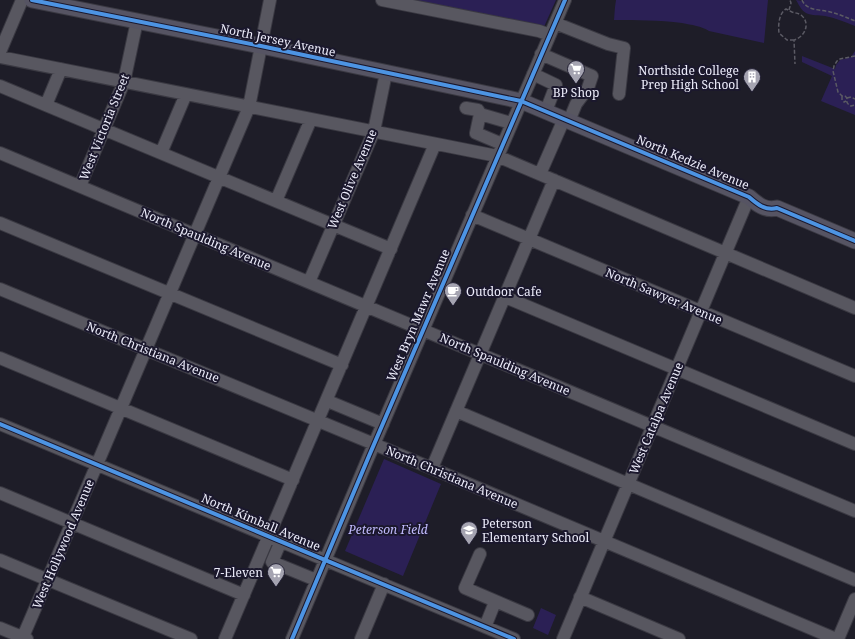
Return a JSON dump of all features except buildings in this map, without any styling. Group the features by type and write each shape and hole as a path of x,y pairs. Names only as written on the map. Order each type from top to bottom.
{"main road":[{"name":"North Jersey Avenue","path":"32,0 261,46 521,101"},
{"name":"North Kedzie Avenue","path":"521,101 749,197 762,196 774,202 777,208 855,241"}],"street":[{"path":"0,52 22,0"},
{"name":"West Hollywood Avenue","path":"24,638 249,107 270,0"},
{"path":"382,0 539,31 550,35"},
{"name":"West Bryn Mawr Avenue","path":"292,639 382,424 565,0"},
{"name":"West Victoria Street","path":"80,186 124,82 137,21"},
{"path":"555,24 608,44 624,48 619,94"},
{"path":"540,174 566,120 588,88 592,76 542,54"},
{"path":"0,57 497,156 855,308"},
{"path":"46,105 61,69"},
{"name":"West Olive Avenue","path":"309,282 374,131 386,73"},
{"path":"533,74 556,85 546,112"},
{"path":"0,86 391,249"},
{"path":"161,153 186,94"},
{"path":"466,108 478,110 480,114 511,123"},
{"path":"480,114 476,133 502,144"},
{"path":"276,201 311,119"},
{"path":"225,639 435,144"},
{"name":"North Spaulding Avenue","path":"0,153 855,511"},
{"path":"432,468 554,180"},
{"name":"West Catalpa Avenue","path":"563,639 749,197"},
{"name":"North Sawyer Avenue","path":"472,215 855,376"},
{"path":"0,223 342,365"},
{"name":"North Christiana Avenue","path":"0,289 318,420 837,639"},
{"path":"505,296 855,444"},
{"path":"0,358 293,480"},
{"path":"330,402 382,424"},
{"path":"456,411 855,580"},
{"name":"North Kimball Avenue","path":"0,424 514,639"},
{"path":"0,493 244,595"},
{"path":"281,541 272,562 316,580"},
{"path":"480,554 465,588 528,615"},
{"path":"0,560 191,639"},
{"path":"361,639 384,584"},
{"path":"580,597 679,639"},
{"path":"837,639 855,599"},
{"path":"485,627 495,602"},
{"path":"0,628 24,638"}],"path":[{"path":"789,10 791,4 790,0"},
{"path":"802,0 808,7 832,12 855,21"},
{"path":"786,9 804,18 806,24 806,30 802,36 794,40 787,40 779,33 778,25 782,12 786,9"},
{"path":"794,40 795,64"},
{"path":"855,56 840,59 834,66 838,92 842,96 855,99"},
{"path":"842,96 842,100 844,102 846,101 851,106 855,105"}],"green space":[{"path":"401,0 556,0 543,29"},
{"path":"616,0 768,0 764,43 709,31 700,27 682,23 614,20"},
{"path":"796,0 855,0 855,26 829,17 806,13 801,9"},
{"path":"855,51 855,115 821,101 832,76 802,62 802,56 835,69 840,60 851,57"},
{"name":"Peterson Field","path":"384,459 441,484 403,576 345,551"},
{"path":"541,608 556,615 548,635 533,628"}],"cycle path":[{"path":"32,0 261,46 521,101 749,197 765,208 777,208 855,241"},
{"path":"292,639 565,0"},
{"path":"0,424 514,639"}],"place":[{"name":"BP Shop","path":"576,84"},
{"name":"Northside College Prep High School","path":"752,92"},
{"name":"Outdoor Cafe","path":"453,306"},
{"name":"Peterson Elementary School","path":"469,545"},
{"name":"7-Eleven","path":"276,587"}]}
